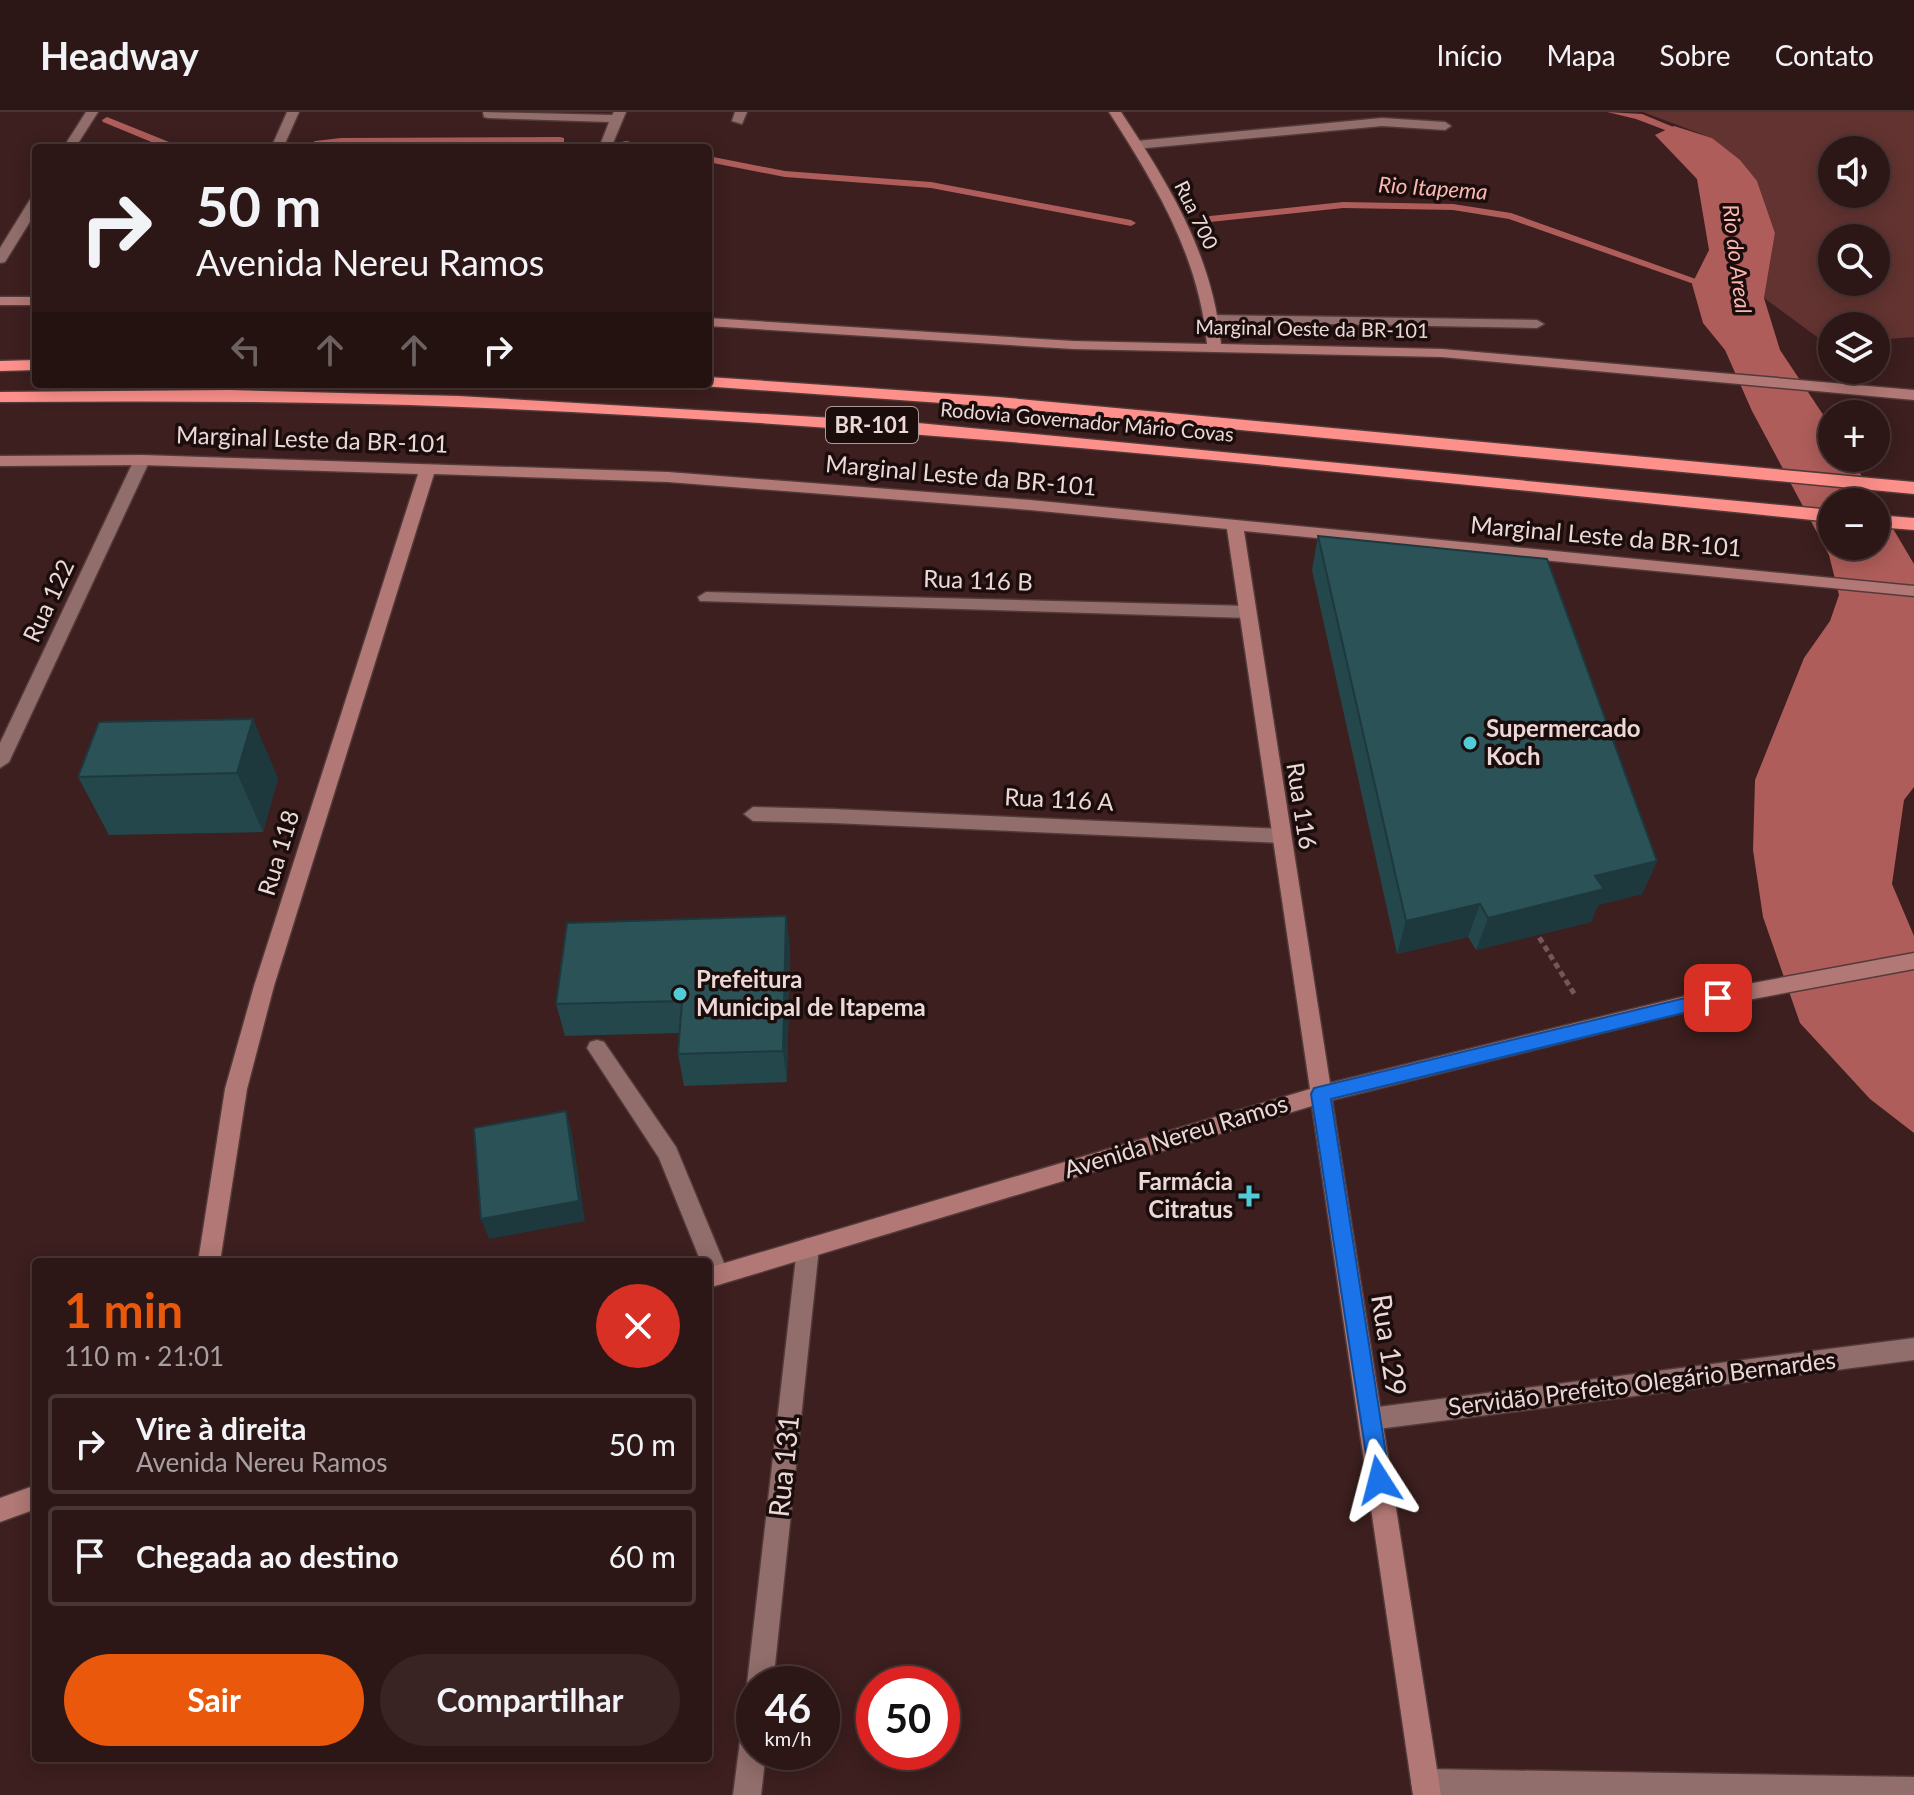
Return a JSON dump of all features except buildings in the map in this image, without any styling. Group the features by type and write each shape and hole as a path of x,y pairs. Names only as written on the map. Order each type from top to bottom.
{"highway":[{"path":"0,366 32,365"},
{"name":"Rodovia Governador Mário Covas","path":"712,382 998,402 1911,488"},
{"name":"Rodovia Governador Mário Covas","path":"0,397 182,395 358,398 719,414 973,432 1818,515"},
{"path":"1890,522 1914,524"}],"main road":[{"name":"Rua 700","path":"1115,112 1136,145 1199,265 1214,319 1214,346"},
{"path":"0,301 32,301"},
{"name":"Marginal Oeste da BR-101","path":"712,322 1073,345 1442,353 1914,395"},
{"name":"Marginal Leste da BR-101","path":"0,461 142,460 428,467 715,480 1014,504 1914,591"},
{"name":"Rua 118","path":"209,1258 236,1089 264,986 428,467"},
{"name":"Rua 116","path":"1235,526 1321,1094"},
{"name":"Avenida Nereu Ramos","path":"713,1277 1321,1094 1742,993 1914,961"},
{"name":"Rua 129","path":"1321,1094 1426,1789"},
{"path":"0,1510 32,1498"}],"street":[{"path":"72,144 92,112"},
{"path":"279,144 293,112"},
{"path":"489,112 619,115 607,144"},
{"path":"1136,145 1382,122 1445,126"},
{"path":"0,259 32,207"},
{"path":"1214,319 1537,324"},
{"name":"Rua 122","path":"0,762 142,460"},
{"name":"Rua 116 B","path":"706,597 1248,612"},
{"name":"Rua 116 A","path":"753,814 1282,836"},
{"path":"597,1048 668,1154 706,1258"},
{"name":"Rua 131","path":"762,1666 808,1248"},
{"name":"Servidão Prefeito Olegário Bernardes","path":"1370,1419 1914,1349"},
{"path":"747,1795 750,1770"},
{"path":"1426,1789 1914,1791"}],"path":[{"path":"1529,922 1594,1027"}],"shaded area":[{"path":"1643,112 1914,112 1914,337 1890,339 1890,312 1818,312 1818,338 1764,298 1775,233 1757,181 1712,138"}],"water":[{"path":"1674,126 1712,138 1740,160 1757,181 1775,233 1764,298 1780,350 1818,407 1818,472 1859,472 1869,488 1818,488 1818,534 1752,411 1725,350 1703,323 1692,284 1709,250 1697,179 1655,135"},
{"path":"1890,524 1914,564 1914,787 1904,800 1892,884 1914,936 1914,1133 1870,1099 1800,1023 1763,917 1753,850 1755,780 1804,658 1830,621 1839,595 1830,560 1890,560"}],"waterway":[{"name":"Rio do Areal","path":"1612,112 1638,116 1690,136"},
{"name":"Rio Itapema","path":"107,120 165,144"},
{"name":"Rio Itapema","path":"315,144 341,141 560,140"},
{"name":"Rio Itapema","path":"712,160 785,174 931,185 1131,223"},
{"name":"Rio Itapema","path":"1210,219 1343,205 1453,207 1511,216 1715,288"}],"place":[{"name":"Supermercado Koch","path":"1470,743"},
{"name":"Prefeitura Municipal de Itapema","path":"680,994"},
{"name":"Farmácia Citratus","path":"1249,1196"}],"route":[{"path":"1379,1480 1321,1094 1718,998"}]}
